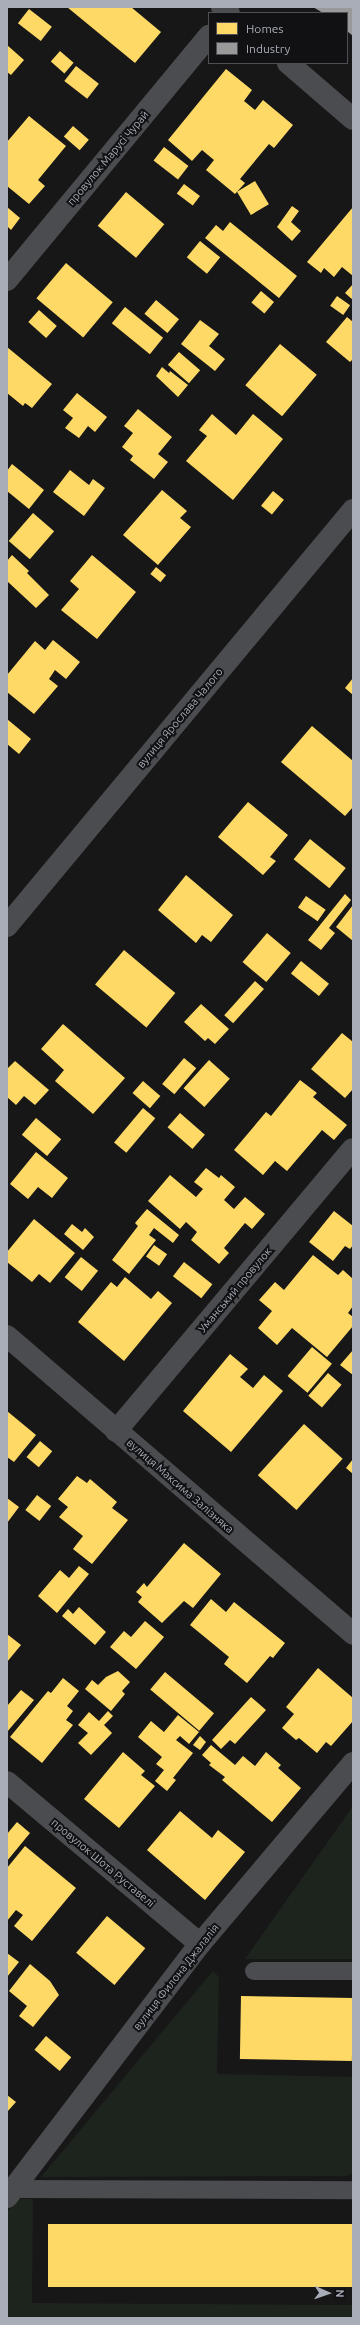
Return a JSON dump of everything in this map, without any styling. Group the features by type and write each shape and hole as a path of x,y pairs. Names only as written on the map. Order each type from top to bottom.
{"street":[{"name":"провулок Марусі Чурай","path":"7,280 208,37"},
{"path":"289,64 353,119"},
{"name":"вулиця Ярослава Чалого","path":"7,926 353,510"},
{"name":"Уманський провулок","path":"116,1431 353,1149"},
{"name":"вулиця Максима Залізняка","path":"7,1336 353,1634"},
{"name":"вулиця Филона Джалалія","path":"10,2193 200,1944 353,1763"},
{"name":"провулок Шота Руставелі","path":"7,1782 200,1944"}],"lane":[{"path":"254,1971 353,1971"},
{"path":"10,2193 353,2190"}],"shaded area":[{"path":"353,1806 353,1959 245,1959"},
{"path":"213,1971 219,1977 217,2074 353,2077 353,2173 346,2176 41,2177"},
{"path":"17,2199 33,2199 32,2303 353,2305 353,2318 7,2318 7,2212"}],"building: Homes":[{"path":"67,7 131,7 161,32 135,63"},
{"path":"29,9 52,27 41,41 18,23"},
{"path":"7,45 24,60 11,75 7,72"},
{"path":"60,51 74,63 64,73 51,62"},
{"path":"76,66 99,84 87,99 64,81"},
{"path":"226,69 252,90 244,101 255,110 263,100 293,125 274,148 269,144 240,179 245,183 235,194 206,170 214,160 202,150 192,161 168,140"},
{"path":"29,116 66,146 38,180 45,186 29,204 7,186 7,142"},
{"path":"73,126 89,140 80,150 64,137"},
{"path":"164,147 188,166 178,179 154,160"},
{"path":"255,181 269,204 251,215 237,192"},
{"path":"184,184 200,196 193,206 177,194"},
{"path":"126,192 164,224 136,258 98,226"},
{"path":"292,206 299,211 291,222 301,231 292,241 277,227"},
{"path":"7,207 20,218 11,230 7,226"},
{"path":"353,207 353,276 342,267 334,277 324,268 321,273 307,262"},
{"path":"230,222 297,276 279,298 205,238 216,225 223,231"},
{"path":"200,241 220,257 207,274 187,257"},
{"path":"66,263 113,302 83,337 36,298"},
{"path":"353,284 353,300 345,293"},
{"path":"261,291 274,302 264,313 251,302"},
{"path":"337,296 350,305 343,315 330,306"},
{"path":"156,300 179,319 167,333 144,314"},
{"path":"125,307 163,338 150,354 112,323"},
{"path":"39,310 57,326 46,338 28,322"},
{"path":"347,317 353,322 353,359 350,362 326,342"},
{"path":"200,320 219,334 209,346 225,359 215,371 181,344"},
{"path":"280,344 317,375 282,416 245,385"},
{"path":"7,347 52,384 32,408 25,403 23,406 7,393"},
{"path":"179,352 200,370 189,383 168,365"},
{"path":"162,367 169,373 170,371 188,385 178,397 156,376"},
{"path":"77,393 107,417 95,432 88,426 79,438 65,428 73,418 63,410"},
{"path":"138,409 172,437 158,454 168,462 154,479 130,460 133,456 122,447 133,433 124,426"},
{"path":"212,414 236,435 253,414 283,439 233,500 186,461 207,436 199,430"},
{"path":"12,464 44,490 29,509 7,491 7,471"},
{"path":"70,470 89,485 93,479 105,488 84,516 53,492"},
{"path":"162,490 187,511 180,518 191,527 158,565 123,535"},
{"path":"273,491 284,500 272,515 261,506"},
{"path":"33,513 54,531 30,559 9,541"},
{"path":"12,555 29,571 27,573 49,595 36,608 7,581 7,561"},
{"path":"92,555 136,592 97,639 61,610 79,589 70,581"},
{"path":"156,567 166,575 160,582 150,574"},
{"path":"53,640 80,662 66,679 55,670 49,679 58,686 34,714 7,692 7,675 35,641 45,650"},
{"path":"353,678 353,695 345,688"},
{"path":"7,719 31,739 19,754 7,744"},
{"path":"312,726 353,761 353,807 345,816 281,762"},
{"path":"248,802 288,835 270,857 276,861 263,875 218,837"},
{"path":"310,839 346,868 329,888 294,859"},
{"path":"186,875 233,915 211,942 202,935 196,943 158,910"},
{"path":"345,894 351,900 329,928 335,933 321,950 308,940"},
{"path":"306,896 326,910 318,921 298,907"},
{"path":"353,905 353,941 336,927"},
{"path":"267,933 291,953 266,982 243,962"},
{"path":"124,950 175,993 146,1028 95,984"},
{"path":"301,961 329,984 319,996 291,973"},
{"path":"255,981 264,989 233,1023 224,1015"},
{"path":"201,1004 229,1029 215,1044 208,1038 205,1041 184,1022"},
{"path":"63,1024 125,1078 93,1114 55,1081 64,1070 41,1049"},
{"path":"342,1033 353,1042 353,1089 345,1098 311,1069"},
{"path":"184,1058 196,1068 174,1094 162,1084"},
{"path":"209,1060 230,1079 204,1107 184,1088"},
{"path":"15,1061 49,1090 35,1105 24,1096 16,1105 7,1097 7,1069"},
{"path":"300,1080 317,1093 313,1097 347,1125 334,1140 322,1130 287,1171 275,1161 263,1175 234,1150 266,1112 271,1116"},
{"path":"143,1081 160,1096 150,1108 133,1093"},
{"path":"143,1108 155,1118 126,1153 114,1142"},
{"path":"180,1113 205,1135 192,1149 168,1127"},
{"path":"36,1118 61,1139 47,1156 22,1135"},
{"path":"36,1152 68,1178 52,1198 38,1187 28,1199 10,1184"},
{"path":"206,1168 219,1178 221,1175 235,1187 224,1200 234,1209 245,1197 265,1214 252,1229 245,1223 224,1248 229,1253 219,1264 191,1240 197,1232 186,1222 180,1229 148,1201 170,1175 196,1197 203,1189 194,1182"},
{"path":"147,1209 179,1235 173,1243 154,1228 149,1235 156,1240 129,1274 112,1260 138,1226 135,1223"},
{"path":"334,1211 353,1226 353,1245 350,1249 345,1246 333,1261 309,1242"},
{"path":"34,1219 75,1253 50,1283 39,1274 32,1282 7,1262 7,1252"},
{"path":"72,1224 82,1232 85,1228 94,1237 83,1250 64,1234"},
{"path":"154,1245 167,1254 159,1266 146,1256"},
{"path":"313,1255 338,1275 343,1270 353,1279 353,1306 348,1313 353,1317 353,1326 327,1357 292,1328 277,1345 258,1328 272,1311 259,1300 275,1282 284,1290"},
{"path":"81,1257 98,1271 82,1291 65,1277"},
{"path":"184,1262 212,1284 201,1298 173,1276"},
{"path":"125,1277 151,1299 158,1291 172,1303 124,1361 78,1322 111,1282 117,1287"},
{"path":"312,1347 332,1364 307,1393 288,1376"},
{"path":"353,1350 353,1375 340,1365"},
{"path":"230,1354 248,1369 240,1377 253,1388 264,1375 283,1391 231,1452 183,1411"},
{"path":"328,1373 342,1385 322,1407 308,1396"},
{"path":"7,1411 36,1435 14,1462 7,1457"},
{"path":"304,1424 343,1459 296,1510 258,1475"},
{"path":"40,1441 52,1451 39,1467 27,1457"},
{"path":"353,1459 353,1474 346,1468"},
{"path":"77,1476 87,1483 90,1479 117,1502 112,1508 128,1520 92,1564 73,1549 83,1536 59,1517 68,1507 58,1499"},
{"path":"37,1495 51,1506 39,1521 25,1510"},
{"path":"7,1498 19,1507 7,1523"},
{"path":"184,1543 221,1574 193,1608 184,1601 162,1623 138,1602 142,1597 136,1592 144,1583 147,1587"},
{"path":"79,1566 89,1574 57,1613 38,1596 60,1570 69,1578"},
{"path":"211,1599 226,1612 234,1602 285,1643 273,1658 270,1656 247,1683 224,1664 229,1657 190,1625"},
{"path":"79,1607 106,1632 95,1645 62,1616 68,1609 73,1614"},
{"path":"145,1621 164,1637 136,1669 110,1647 124,1631 131,1637"},
{"path":"7,1634 21,1645 7,1662"},
{"path":"318,1668 353,1698 353,1721 331,1746 326,1742 317,1753 299,1738 296,1740 282,1728 294,1714 286,1707"},
{"path":"118,1671 130,1682 122,1691 125,1694 111,1711 85,1689 92,1680 98,1685 106,1677"},
{"path":"165,1672 214,1713 199,1731 150,1690"},
{"path":"63,1678 79,1691 67,1706 73,1711 66,1720 73,1725 42,1763 10,1737 48,1691 51,1693"},
{"path":"21,1690 34,1700 7,1732 7,1706"},
{"path":"251,1697 266,1710 235,1744 230,1740 221,1749 212,1740"},
{"path":"108,1711 113,1716 104,1725 112,1733 91,1755 78,1743 88,1733 78,1725 89,1712 99,1721"},
{"path":"178,1715 199,1732 189,1744 180,1736 176,1740 193,1753 173,1778 176,1780 167,1791 155,1781 164,1770 156,1764 162,1757 138,1737 151,1721 164,1732"},
{"path":"200,1736 206,1742 200,1750 193,1745"},
{"path":"211,1745 235,1765 243,1756 255,1766 266,1752 281,1765 278,1768 301,1788 272,1822 222,1780 225,1777 209,1765 211,1763 202,1755"},
{"path":"123,1752 145,1771 141,1775 155,1786 119,1828 84,1799"},
{"path":"180,1811 212,1838 218,1830 245,1852 205,1900 147,1850"},
{"path":"17,1822 30,1833 7,1861 7,1834"},
{"path":"25,1846 76,1888 32,1941 14,1926 23,1915 16,1910 7,1921 7,1868"},
{"path":"107,1916 145,1948 114,1985 76,1953"},
{"path":"7,1953 19,1962 7,1977"},
{"path":"30,1964 50,1981 59,1995 33,2027 19,2016 27,2006 9,1991"},
{"path":"241,1996 353,1998 352,2061 240,2059"},
{"path":"46,2036 71,2057 60,2071 34,2050"},
{"path":"7,2095 16,2102 7,2112"},
{"path":"48,2224 353,2224 353,2287 48,2287"}],"building: Industry":[{"path":"313,7 353,7 353,36 348,32 348,12 321,12"}]}
